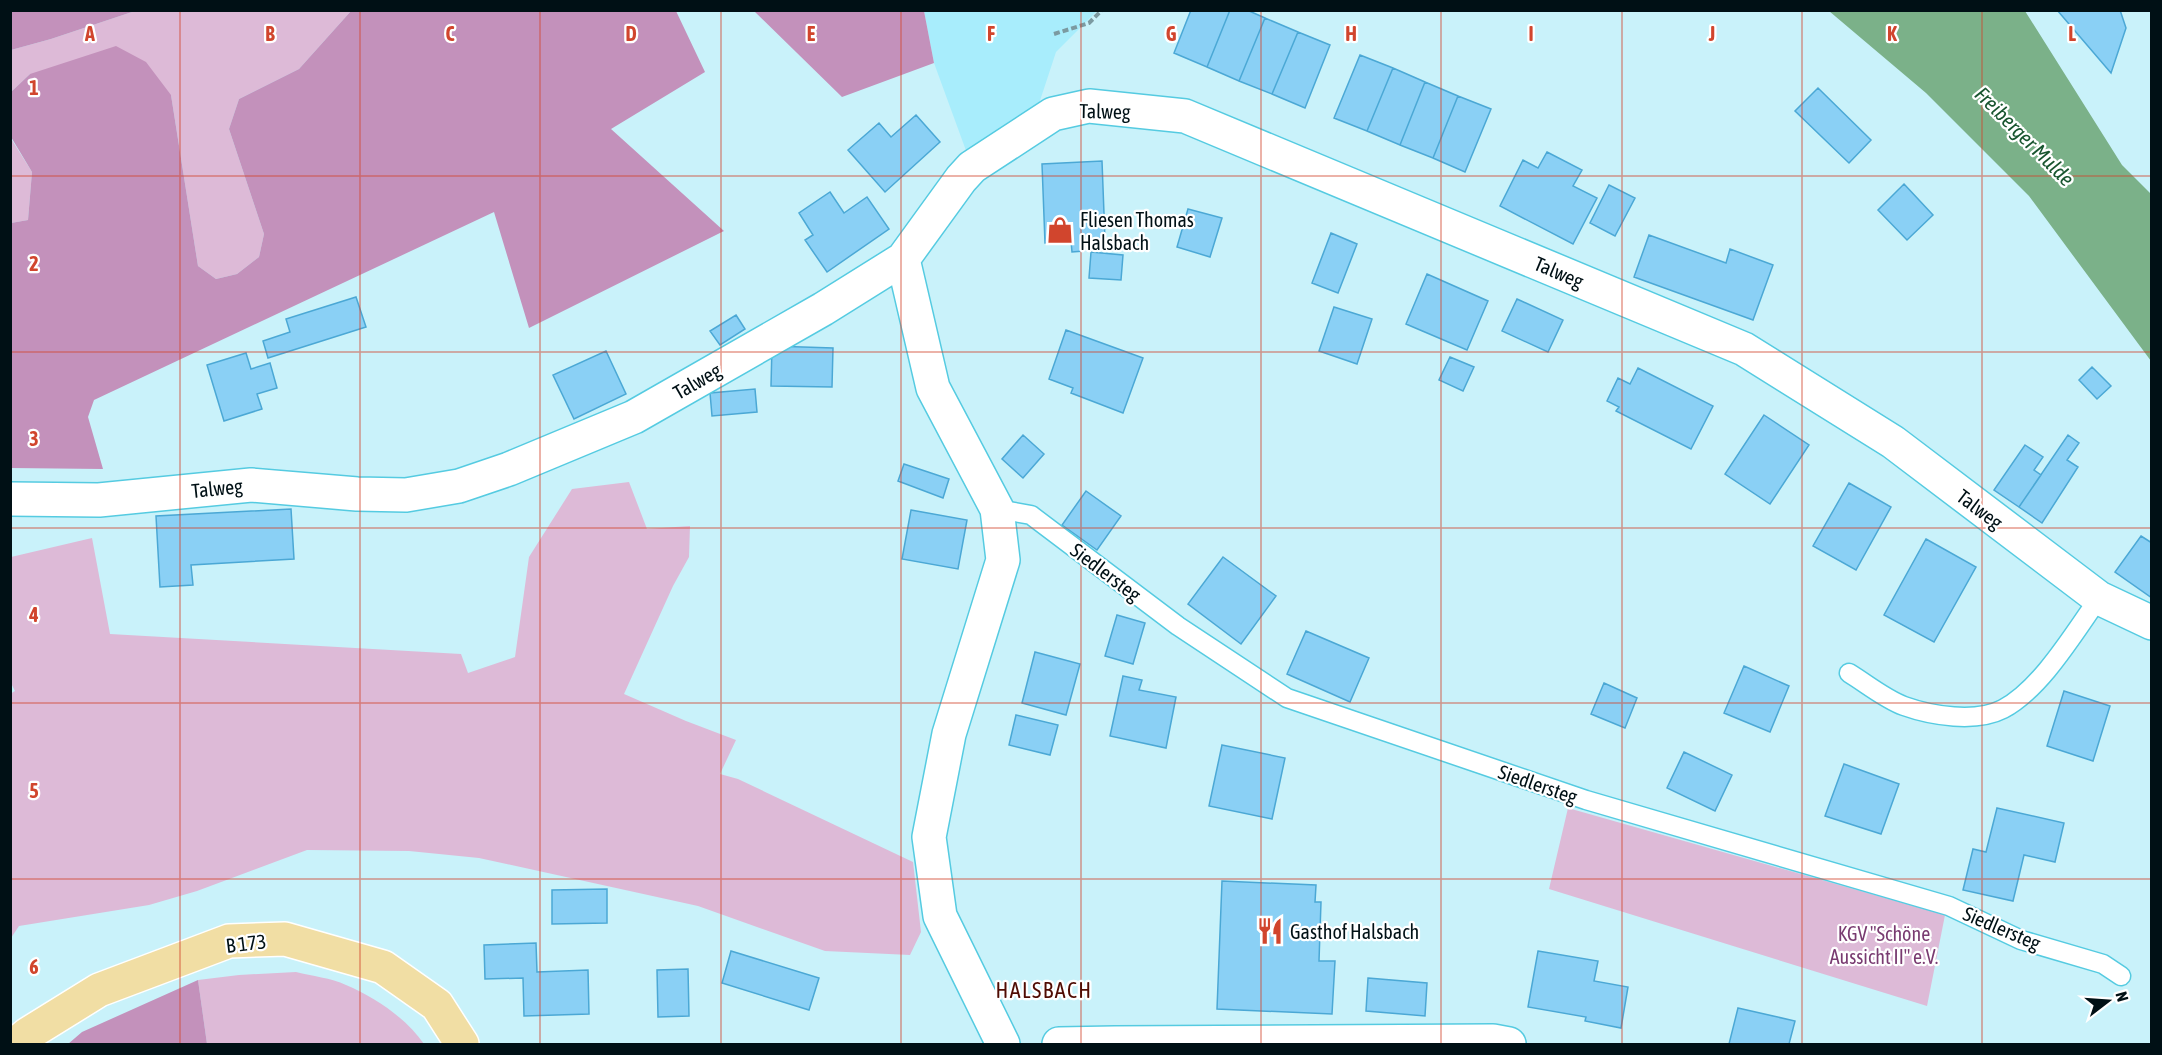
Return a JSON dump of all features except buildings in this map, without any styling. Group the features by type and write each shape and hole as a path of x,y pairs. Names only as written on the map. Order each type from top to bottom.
{"main road":[{"name":"B 173","path":"16,1044 28,1034 99,990 229,941 285,939 383,967 437,1005 462,1044"}],"street":[{"name":"Talweg","path":"10,499 99,500 251,485 357,494 406,495 459,486 509,469 634,417 823,309 903,259 972,167 1053,114 1089,106 1185,116 1744,349 1893,442 2098,598 2151,623"},
{"path":"903,259 933,388 997,509 1003,560 950,734 929,837 940,916 1003,1044"},
{"path":"1059,1044 1493,1041 1509,1044"}],"lane":[{"name":"Siedlersteg","path":"997,509 1030,515 1178,626 1287,698 1586,800 1949,906 2021,940 2103,964 2121,976"},
{"path":"1849,673 1904,706 1973,717 2002,709 2030,690 2098,598"}],"path":[{"path":"1054,34 1089,23 1102,10"}],"shaded area":[{"path":"11,10 135,10 135,11 11,50"},
{"path":"351,11 676,11 705,72 611,129 724,231 529,328 494,212 94,400 88,417 103,469 11,468 11,223 28,220 32,172 11,137 11,92 30,74 116,46 146,62 171,95 198,266 216,279 237,274 259,257 264,234 229,129 239,99 299,69"},
{"path":"754,11 924,11 934,63 842,97"},
{"path":"924,11 1097,11 1056,52 1031,128 972,167 934,63"},
{"path":"198,980 207,1044 68,1044 82,1032"}],"green space":[{"path":"135,11 351,11 299,69 239,99 229,129 264,234 259,257 237,274 216,279 198,266 171,95 30,74 11,92 11,50"},
{"path":"10,137 32,172 28,220 11,223"},
{"path":"629,482 647,529 690,526 689,557 673,586 624,694 736,740 720,774 738,779 913,862 921,932 910,955 825,951 698,906 479,858 409,851 307,850 197,891 149,905 19,926 11,938 10,694 15,691 10,681 11,557 92,538 110,634 461,654 468,673 515,657 529,557 572,489"},
{"name":"KGV \"Schöne Aussicht II\" e.V.","path":"1568,808 1945,915 1927,1006 1549,889"},
{"path":"296,972 346,985 368,996 409,1026 424,1044 207,1044 198,980"}],"water":[{"name":"Freiberger Mulde","path":"1829,11 2025,11 2122,165 2151,194 2151,361 2029,196 1926,93"}],"place":[{"name":"Fliesen Thomas Halsbach","path":"1060,230"},
{"name":"Gasthof Halsbach","path":"1270,931"}],"district":[{"name":"HALSBACH","path":"1044,990"}]}
